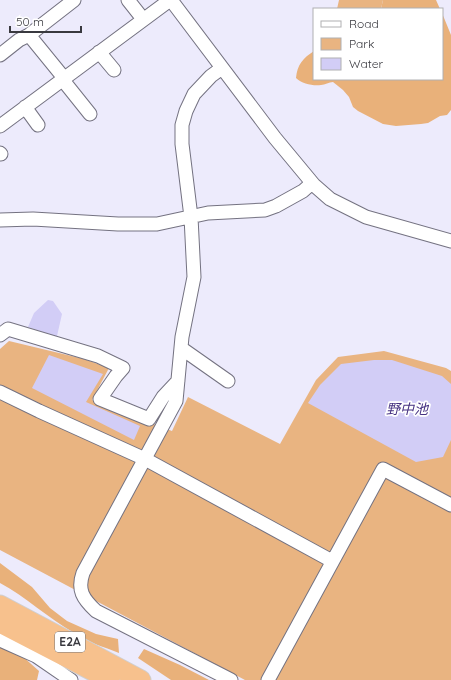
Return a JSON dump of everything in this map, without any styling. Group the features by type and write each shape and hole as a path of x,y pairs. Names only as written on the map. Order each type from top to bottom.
{"highway":[{"name":"E2A","path":"0,605 141,680"},
{"name":"E2A","path":"0,623 110,680"}],"street":[{"path":"0,55 19,40 29,35 74,0"},
{"path":"128,0 143,19"},
{"path":"0,126 143,19 171,0 275,138 312,183 330,199 366,217 451,241"},
{"path":"29,35 90,114"},
{"path":"99,52 114,70"},
{"path":"222,68 211,76 194,94 186,111 182,125 182,144 191,217 194,277 182,337 176,401 83,573 80,582 82,593 87,603 96,611 231,680"},
{"path":"25,107 38,125"},
{"path":"0,220 33,219 118,224 157,224 208,213 265,210 276,206 303,191 312,183"},
{"path":"0,335 8,329 98,356 123,368 100,399 149,419 163,397 178,381"},
{"path":"181,348 228,381"},
{"path":"0,392 145,459 332,561"},
{"path":"268,680 383,469 451,505"},
{"path":"0,640 36,656 72,680"}],"green space":[{"path":"339,0 383,0 381,8 337,8"},
{"path":"9,341 84,359 109,368 92,400 172,431 188,397 280,444 316,380 338,357 384,351 446,368 451,371 451,680 245,680 0,550 0,349"}],"shaded area":[{"path":"383,0 436,0 440,8 381,8"},
{"path":"443,15 451,35 451,110 447,115 440,116 428,123 396,126 383,124 353,107 349,97 333,82 322,85 311,85 301,82 296,78 301,62 313,52 313,80 443,80"},
{"path":"0,563 32,587 50,608 67,621 96,634 118,639 119,653 84,639 0,583"},
{"path":"0,647 21,655 39,671 37,680 0,680"},
{"path":"144,649 209,680 171,680 138,658"}],"water":[{"path":"48,300 53,301 62,314 57,336 28,327 34,313"},
{"path":"49,355 103,374 86,402 140,426 134,440 32,388"},
{"name":"野中池","path":"374,360 392,360 442,376 451,384 451,440 443,457 416,462 308,403 320,385 341,364"}]}
